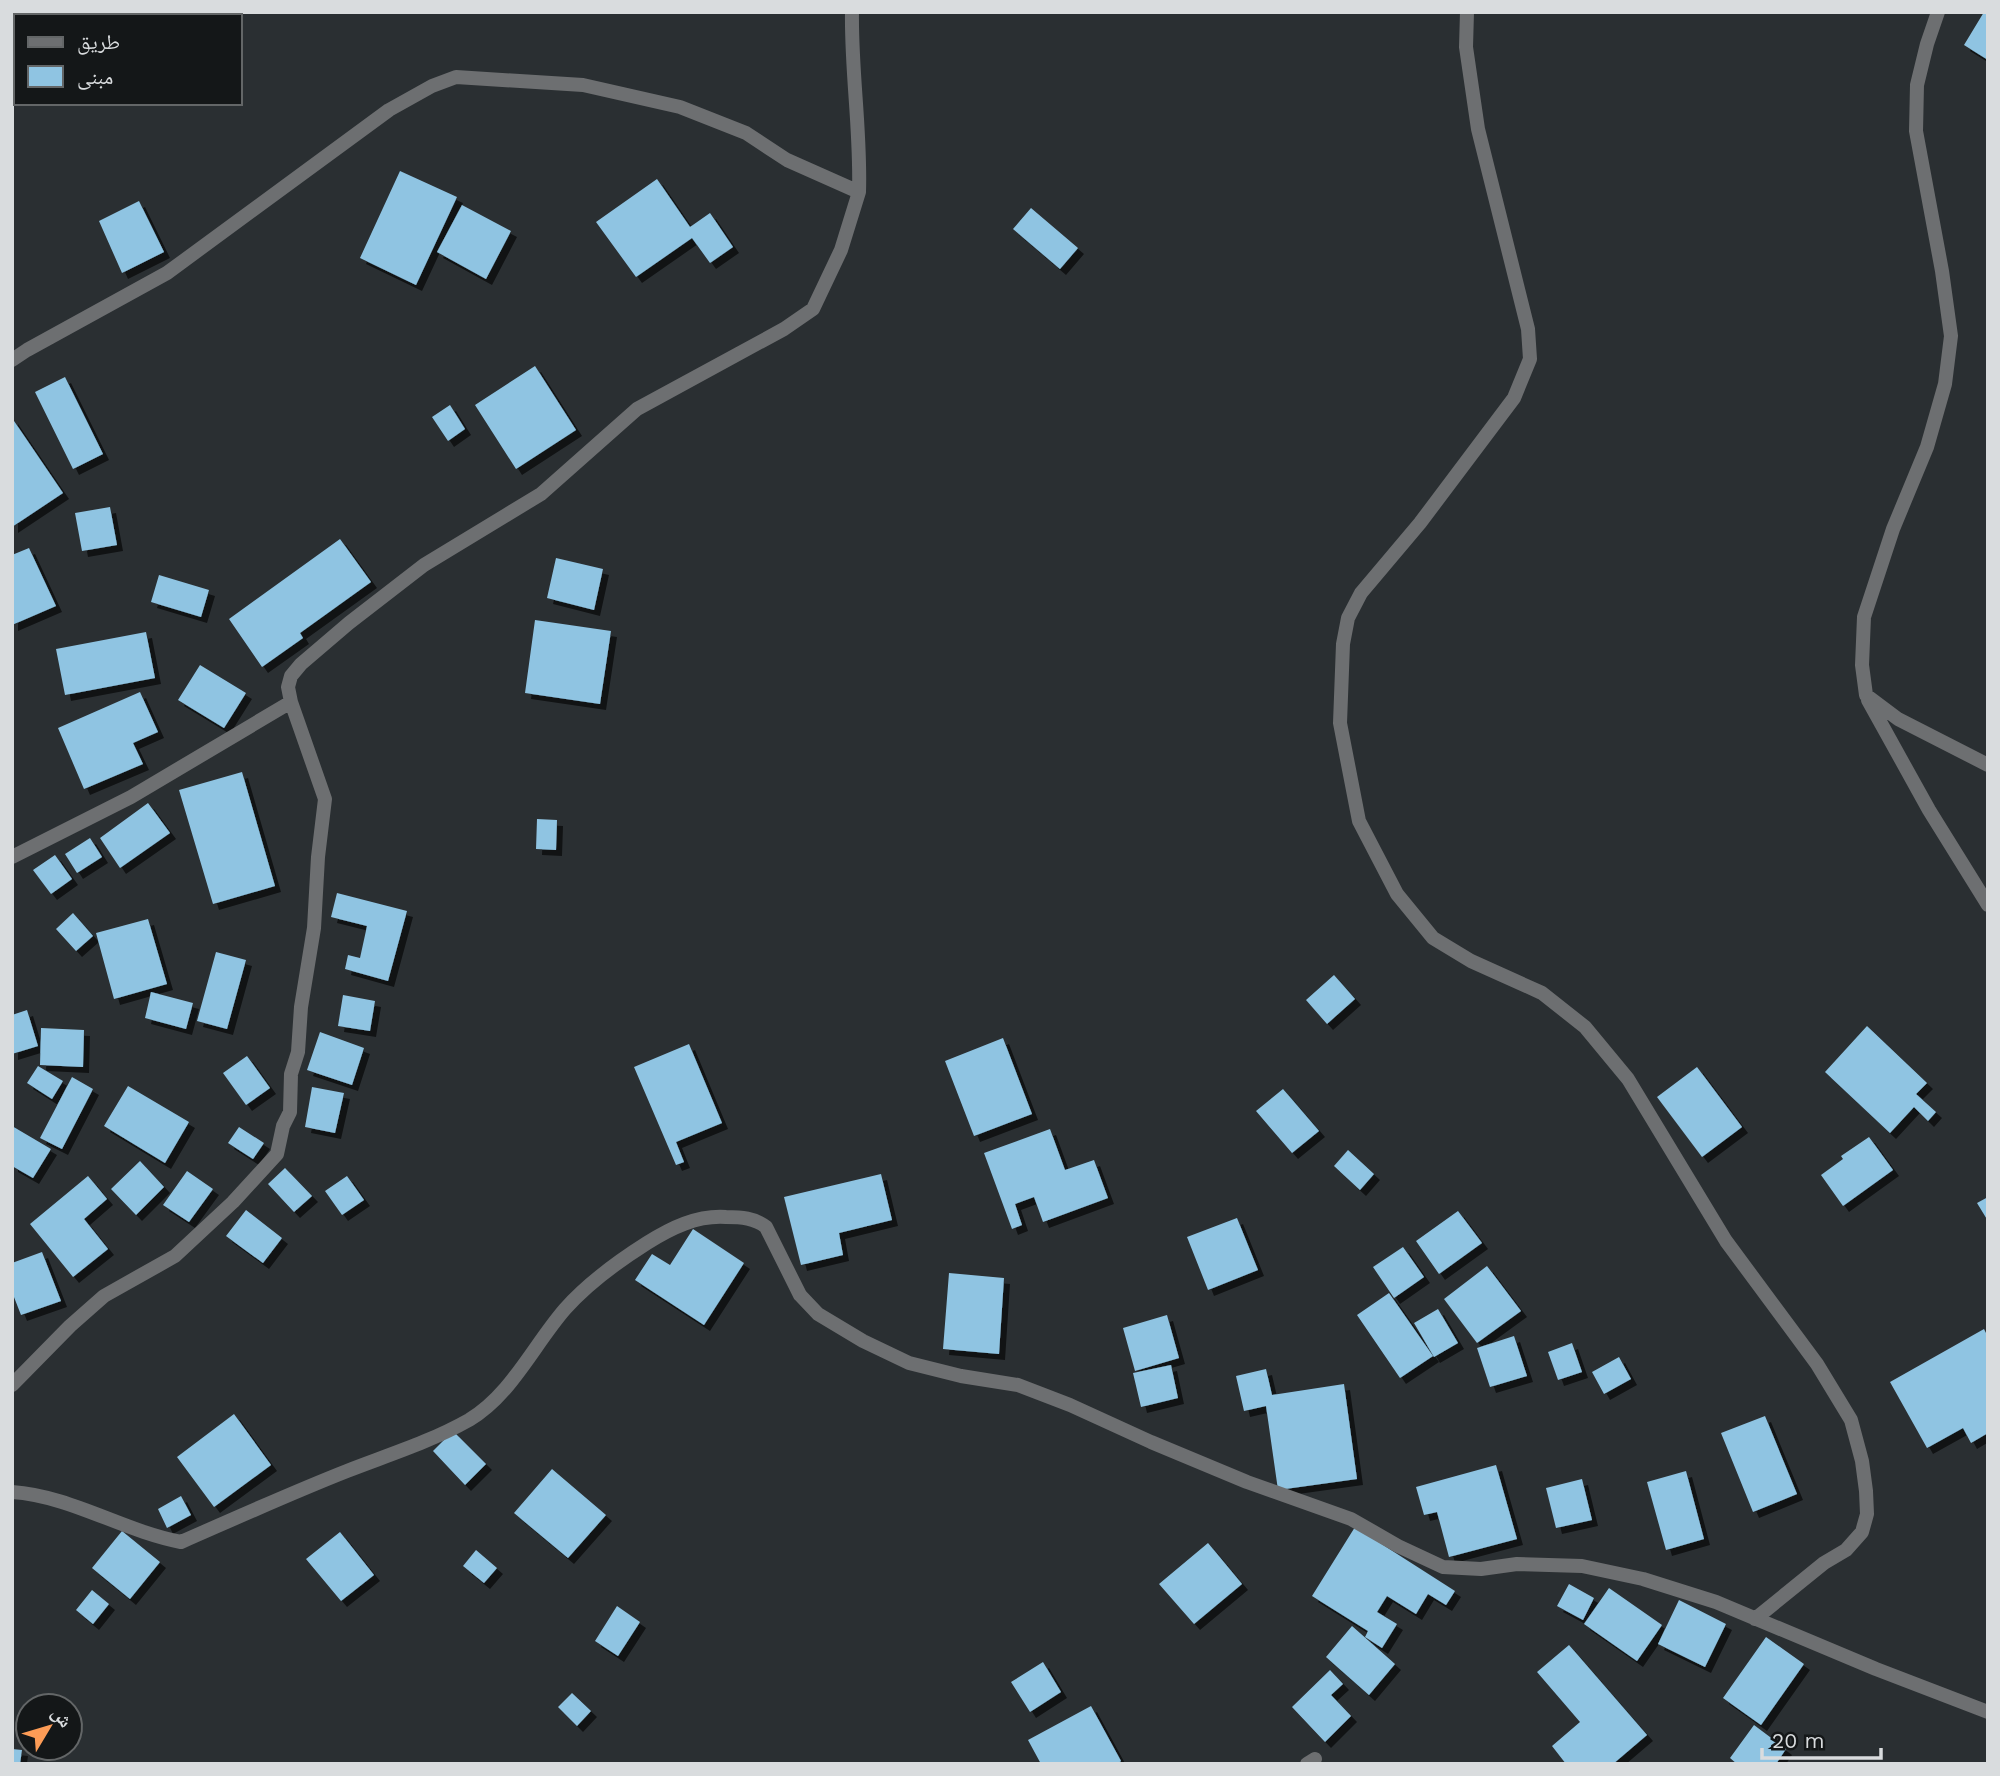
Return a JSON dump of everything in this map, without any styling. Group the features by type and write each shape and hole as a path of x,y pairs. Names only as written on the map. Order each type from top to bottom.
{"street":[{"path":"12,1385 104,1296 175,1256 233,1202 277,1154 283,1126 290,1112 291,1074 298,1052 301,1007 314,928 325,799 291,702 288,687 291,676 301,664 349,623 424,565 541,494 638,409 784,329 813,309 841,250 859,192 859,118 852,60 852,12"},
{"path":"1467,12 1466,47 1478,129 1528,329 1530,359 1514,398 1420,523 1361,593 1348,618 1343,643 1340,723 1359,821 1396,894 1433,938 1471,961 1542,993 1585,1027 1628,1079 1726,1241 1817,1364 1851,1420 1866,1491 1867,1514 1862,1532 1846,1550 1824,1563 1755,1619"},
{"path":"1938,12 1917,85 1916,131 1951,336 1945,384 1927,447 1893,529 1864,617 1862,665 1866,695 1929,810 1988,905"},
{"path":"12,360 167,273 389,110 432,86 456,77 583,85 680,107 746,133 787,160 859,192"},
{"path":"1866,695 1898,719 1988,765"},
{"path":"12,857 131,797 291,702"},
{"path":"12,1492 38,1494 157,1537 181,1542 346,1471 422,1444 468,1420 490,1406 565,1310 588,1285 617,1262 685,1223 712,1216 738,1217 758,1221 766,1227 800,1295 818,1314 863,1341 909,1363 961,1376 1018,1385 1247,1482 1351,1520 1443,1567 1481,1569 1517,1564 1582,1566 1643,1579 1704,1598 1988,1712"}],"building":[{"path":"1984,12 1988,12 1988,60 1964,45"},
{"path":"400,171 457,197 416,285 360,258"},
{"path":"657,179 690,227 710,213 733,247 710,263 692,238 636,277 596,222"},
{"path":"139,201 164,252 122,273 99,221"},
{"path":"462,205 511,231 486,279 437,252"},
{"path":"1031,208 1078,248 1060,269 1013,229"},
{"path":"535,366 576,430 516,469 475,405"},
{"path":"65,377 103,454 73,469 35,392"},
{"path":"450,405 465,429 448,441 432,417"},
{"path":"12,418 63,493 12,527"},
{"path":"110,507 117,545 82,551 75,513"},
{"path":"340,539 371,582 300,633 303,638 262,667 229,619"},
{"path":"29,548 56,606 12,625 12,555"},
{"path":"556,558 603,569 594,610 547,598"},
{"path":"159,575 209,590 201,617 151,602"},
{"path":"535,620 611,631 600,704 525,693"},
{"path":"146,632 155,678 65,695 56,649"},
{"path":"200,665 246,693 224,728 178,700"},
{"path":"140,692 158,732 133,743 143,764 84,789 58,728"},
{"path":"242,772 275,886 213,904 179,790"},
{"path":"148,803 170,833 120,868 100,838"},
{"path":"537,819 557,820 556,850 536,849"},
{"path":"90,838 102,857 77,873 65,854"},
{"path":"55,855 72,879 51,894 33,870"},
{"path":"337,893 407,911 388,981 345,969 348,955 360,958 367,926 331,917"},
{"path":"73,913 93,936 76,951 56,929"},
{"path":"148,919 167,984 114,999 96,933"},
{"path":"216,952 246,960 227,1029 197,1021"},
{"path":"1334,975 1355,999 1327,1024 1306,1000"},
{"path":"151,992 193,1003 186,1029 145,1018"},
{"path":"343,995 375,1001 370,1031 338,1026"},
{"path":"27,1010 38,1046 12,1054 12,1015"},
{"path":"1867,1026 1927,1083 1916,1094 1936,1112 1928,1121 1914,1107 1890,1133 1825,1072"},
{"path":"41,1028 84,1030 83,1067 40,1065"},
{"path":"320,1032 364,1048 352,1085 307,1070"},
{"path":"1003,1038 1032,1114 974,1136 945,1061"},
{"path":"689,1044 722,1123 676,1142 684,1162 676,1165 634,1067"},
{"path":"247,1056 270,1088 246,1105 223,1073"},
{"path":"38,1066 63,1081 52,1099 27,1083"},
{"path":"1697,1067 1742,1127 1702,1157 1657,1097"},
{"path":"72,1077 93,1089 62,1149 40,1138"},
{"path":"128,1086 189,1122 165,1163 104,1126"},
{"path":"312,1087 344,1093 335,1133 305,1127"},
{"path":"1283,1089 1319,1131 1292,1153 1256,1111"},
{"path":"12,1126 51,1149 33,1178 12,1166"},
{"path":"239,1127 264,1143 253,1159 228,1143"},
{"path":"1050,1129 1065,1170 1094,1160 1108,1198 1043,1222 1034,1197 1015,1204 1022,1225 1012,1229 984,1153"},
{"path":"1869,1137 1893,1170 1843,1206 1821,1175 1843,1159 1841,1156"},
{"path":"1348,1150 1374,1174 1360,1190 1334,1166"},
{"path":"140,1161 164,1187 136,1215 111,1189"},
{"path":"285,1168 312,1196 294,1212 268,1184"},
{"path":"187,1171 213,1189 189,1222 163,1205"},
{"path":"881,1174 892,1220 839,1233 843,1255 801,1265 784,1197"},
{"path":"88,1176 107,1199 84,1219 108,1249 73,1277 30,1224"},
{"path":"347,1176 364,1200 342,1215 325,1191"},
{"path":"1988,1197 1988,1221 1977,1203"},
{"path":"246,1210 282,1238 263,1263 226,1236"},
{"path":"1458,1211 1482,1243 1439,1274 1416,1241"},
{"path":"1237,1218 1258,1270 1208,1290 1187,1237"},
{"path":"693,1229 744,1263 704,1325 635,1280 652,1254 670,1265"},
{"path":"1403,1247 1424,1277 1394,1298 1373,1267"},
{"path":"42,1252 61,1301 21,1315 12,1292 12,1263"},
{"path":"1487,1266 1521,1311 1477,1343 1444,1299"},
{"path":"949,1273 1004,1278 999,1354 943,1349"},
{"path":"1389,1293 1433,1356 1400,1378 1357,1315"},
{"path":"1438,1309 1458,1343 1434,1357 1414,1323"},
{"path":"1167,1315 1179,1358 1135,1371 1123,1328"},
{"path":"1984,1329 1988,1337 1988,1433 1971,1443 1963,1428 1927,1448 1890,1382"},
{"path":"1514,1336 1527,1376 1490,1387 1477,1348"},
{"path":"1572,1343 1582,1372 1558,1380 1548,1352"},
{"path":"1619,1357 1631,1379 1604,1394 1592,1372"},
{"path":"1171,1365 1178,1398 1141,1407 1133,1373"},
{"path":"1266,1369 1272,1395 1344,1384 1357,1479 1278,1490 1266,1406 1244,1411 1236,1376"},
{"path":"234,1414 271,1465 214,1507 177,1457"},
{"path":"1765,1416 1797,1494 1753,1512 1721,1433"},
{"path":"453,1431 486,1464 465,1485 433,1451"},
{"path":"1496,1465 1517,1539 1449,1557 1437,1512 1424,1515 1416,1487"},
{"path":"552,1469 606,1515 568,1558 514,1513"},
{"path":"1686,1471 1704,1539 1666,1550 1647,1482"},
{"path":"1582,1479 1592,1520 1556,1528 1546,1488"},
{"path":"181,1496 191,1515 167,1528 158,1509"},
{"path":"1355,1527 1455,1591 1446,1605 1428,1594 1416,1614 1387,1596 1377,1612 1397,1624 1382,1648 1365,1637 1368,1631 1312,1596"},
{"path":"122,1531 160,1562 130,1599 92,1568"},
{"path":"340,1532 374,1575 341,1601 306,1559"},
{"path":"1208,1543 1242,1584 1194,1624 1159,1584"},
{"path":"476,1550 497,1568 484,1583 463,1566"},
{"path":"1569,1584 1594,1598 1583,1620 1557,1606"},
{"path":"1609,1588 1662,1625 1637,1661 1584,1624"},
{"path":"92,1590 109,1604 93,1624 76,1610"},
{"path":"1679,1600 1726,1624 1705,1667 1658,1644"},
{"path":"617,1606 640,1622 618,1656 595,1641"},
{"path":"1352,1626 1395,1664 1369,1695 1326,1657"},
{"path":"1766,1637 1804,1664 1761,1725 1723,1698"},
{"path":"1569,1645 1647,1735 1613,1764 1566,1764 1552,1746 1580,1722 1537,1672"},
{"path":"1043,1662 1061,1692 1030,1712 1011,1682"},
{"path":"1330,1670 1343,1684 1331,1695 1351,1716 1325,1742 1292,1707"},
{"path":"572,1693 591,1711 577,1726 558,1707"},
{"path":"1091,1706 1121,1761 1117,1764 1041,1764 1028,1740"},
{"path":"1754,1725 1786,1749 1776,1764 1737,1764 1730,1758"},
{"path":"12,1749 14,1762 20,1762 12,1764"}]}
